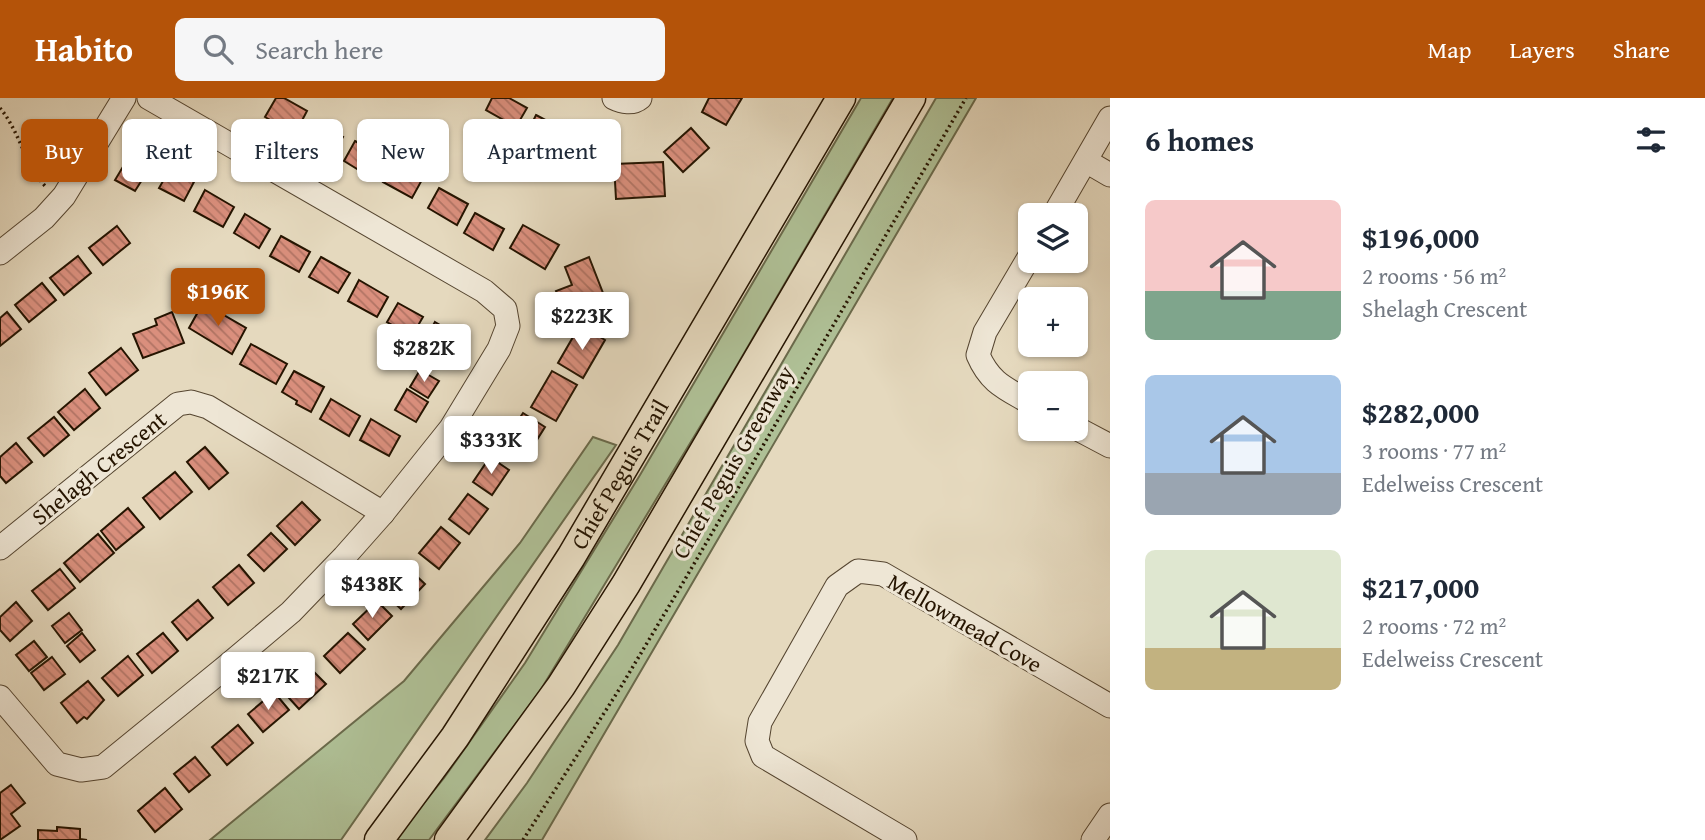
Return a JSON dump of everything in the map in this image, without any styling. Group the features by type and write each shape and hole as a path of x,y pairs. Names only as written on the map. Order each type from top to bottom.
{"main road":[{"name":"Chief Peguis Trail","path":"379,840 455,737 571,557 841,98"},
{"path":"449,840 561,686 626,584 911,98"}],"street":[{"path":"0,253 44,218 60,201 124,98"},
{"path":"0,697 57,764 81,770 103,767 291,612 383,513 451,428 499,349 508,327 505,309 484,291 149,98"},
{"path":"614,98 621,101 636,101 640,98"},
{"path":"1061,203 1110,118"},
{"path":"1086,161 1110,175"},
{"path":"1018,395 986,374 978,355 985,332 1020,273"},
{"name":"Shelagh Crescent","path":"0,548 178,404 191,402 208,407 383,513"},
{"path":"1088,434 1110,446"},
{"name":"Mellowmead Cove","path":"905,840 763,756 757,741 760,722 837,586 858,571 883,574 1110,706"},
{"path":"1093,840 1110,815"}],"path":[{"name":"Chief Peguis Greenway","path":"523,840 622,685 966,98"},
{"path":"0,108 12,126 33,171 60,201"}],"green space":[{"path":"861,98 893,98 729,379 540,691 429,840 394,840 444,778 525,663 640,475"},
{"path":"936,98 976,98 542,840 485,840 527,783 618,645"},
{"path":"593,437 616,445 341,840 210,840 404,681 520,543"}],"building":[{"path":"276,98 284,98 307,111 303,119 265,117"},
{"path":"492,98 509,98 527,108 521,119 502,119 486,110"},
{"path":"709,98 742,98 726,125 702,112"},
{"path":"691,128 709,148 683,172 664,152"},
{"path":"355,141 357,142 357,169 344,161"},
{"path":"663,162 665,196 616,199 615,182 621,182 621,164"},
{"path":"122,168 122,182 141,182 135,191 115,180"},
{"path":"162,182 194,182 184,201 159,188"},
{"path":"383,182 421,182 412,198"},
{"path":"439,188 468,204 457,225 428,208"},
{"path":"205,190 234,207 223,227 194,211"},
{"path":"475,213 504,229 493,250 464,233"},
{"path":"245,214 270,229 259,248 234,233"},
{"path":"523,225 559,245 545,269 510,248"},
{"path":"117,226 130,243 103,265 89,248"},
{"path":"281,236 310,252 299,272 270,256"},
{"path":"78,256 91,273 64,295 50,278"},
{"path":"321,257 350,273 338,293 309,277"},
{"path":"589,257 603,293 586,300 588,304 564,313 556,291 572,285 565,267"},
{"path":"359,280 388,297 377,317 348,301"},
{"path":"42,283 56,300 29,322 15,305"},
{"path":"203,303 246,328 232,354 189,328"},
{"path":"398,303 423,317 412,336 387,322"},
{"path":"7,312 21,329 0,346 0,318"},
{"path":"172,312 184,343 143,358 133,334 157,325 155,319"},
{"path":"435,322 464,339 453,359 424,342"},
{"path":"580,325 605,340 583,378 558,363"},
{"path":"251,344 287,364 276,384 240,364"},
{"path":"121,348 138,370 106,395 89,373"},
{"path":"420,370 439,381 428,398 410,387"},
{"path":"294,371 324,387 311,412 282,392"},
{"path":"552,371 577,385 556,421 531,407"},
{"path":"85,389 100,408 74,430 58,412"},
{"path":"407,389 428,402 416,422 395,410"},
{"path":"331,399 360,416 349,436 320,419"},
{"path":"523,413 545,427 525,459 502,445"},
{"path":"54,417 69,435 44,456 28,438"},
{"path":"371,419 400,436 389,456 360,440"},
{"path":"16,443 32,462 6,483 0,476 0,457"},
{"path":"205,447 228,473 209,489 187,462"},
{"path":"490,457 509,470 492,495 473,482"},
{"path":"175,472 192,492 160,519 143,498"},
{"path":"468,494 488,509 469,534 449,519"},
{"path":"302,502 320,520 295,545 277,526"},
{"path":"128,508 144,527 116,550 101,531"},
{"path":"441,527 460,543 439,569 419,553"},
{"path":"271,533 287,549 264,571 248,555"},
{"path":"98,534 114,553 80,582 64,563"},
{"path":"239,565 254,583 228,605 213,587"},
{"path":"407,567 425,584 401,609 384,593"},
{"path":"60,569 75,588 48,610 32,591"},
{"path":"198,600 213,618 187,640 172,622"},
{"path":"377,601 392,616 368,640 353,624"},
{"path":"16,602 32,621 10,641 0,630 0,617"},
{"path":"69,613 82,630 65,643 52,626"},
{"path":"82,633 95,650 80,662 67,646"},
{"path":"163,633 178,651 152,673 137,654"},
{"path":"348,633 365,649 340,673 324,656"},
{"path":"34,641 47,657 29,671 16,655"},
{"path":"128,656 143,675 118,696 102,678"},
{"path":"52,657 65,674 44,690 31,673"},
{"path":"306,664 326,684 299,709 280,688"},
{"path":"88,681 104,700 87,719 84,717 77,723 61,703"},
{"path":"274,692 289,710 263,732 248,714"},
{"path":"238,725 253,743 227,765 212,747"},
{"path":"195,757 210,775 189,792 174,774"},
{"path":"11,785 25,803 11,814 20,826 0,840 0,793"},
{"path":"165,788 182,809 155,832 138,811"},
{"path":"57,827 80,829 80,839 87,840 38,840 38,830 57,831"}]}
